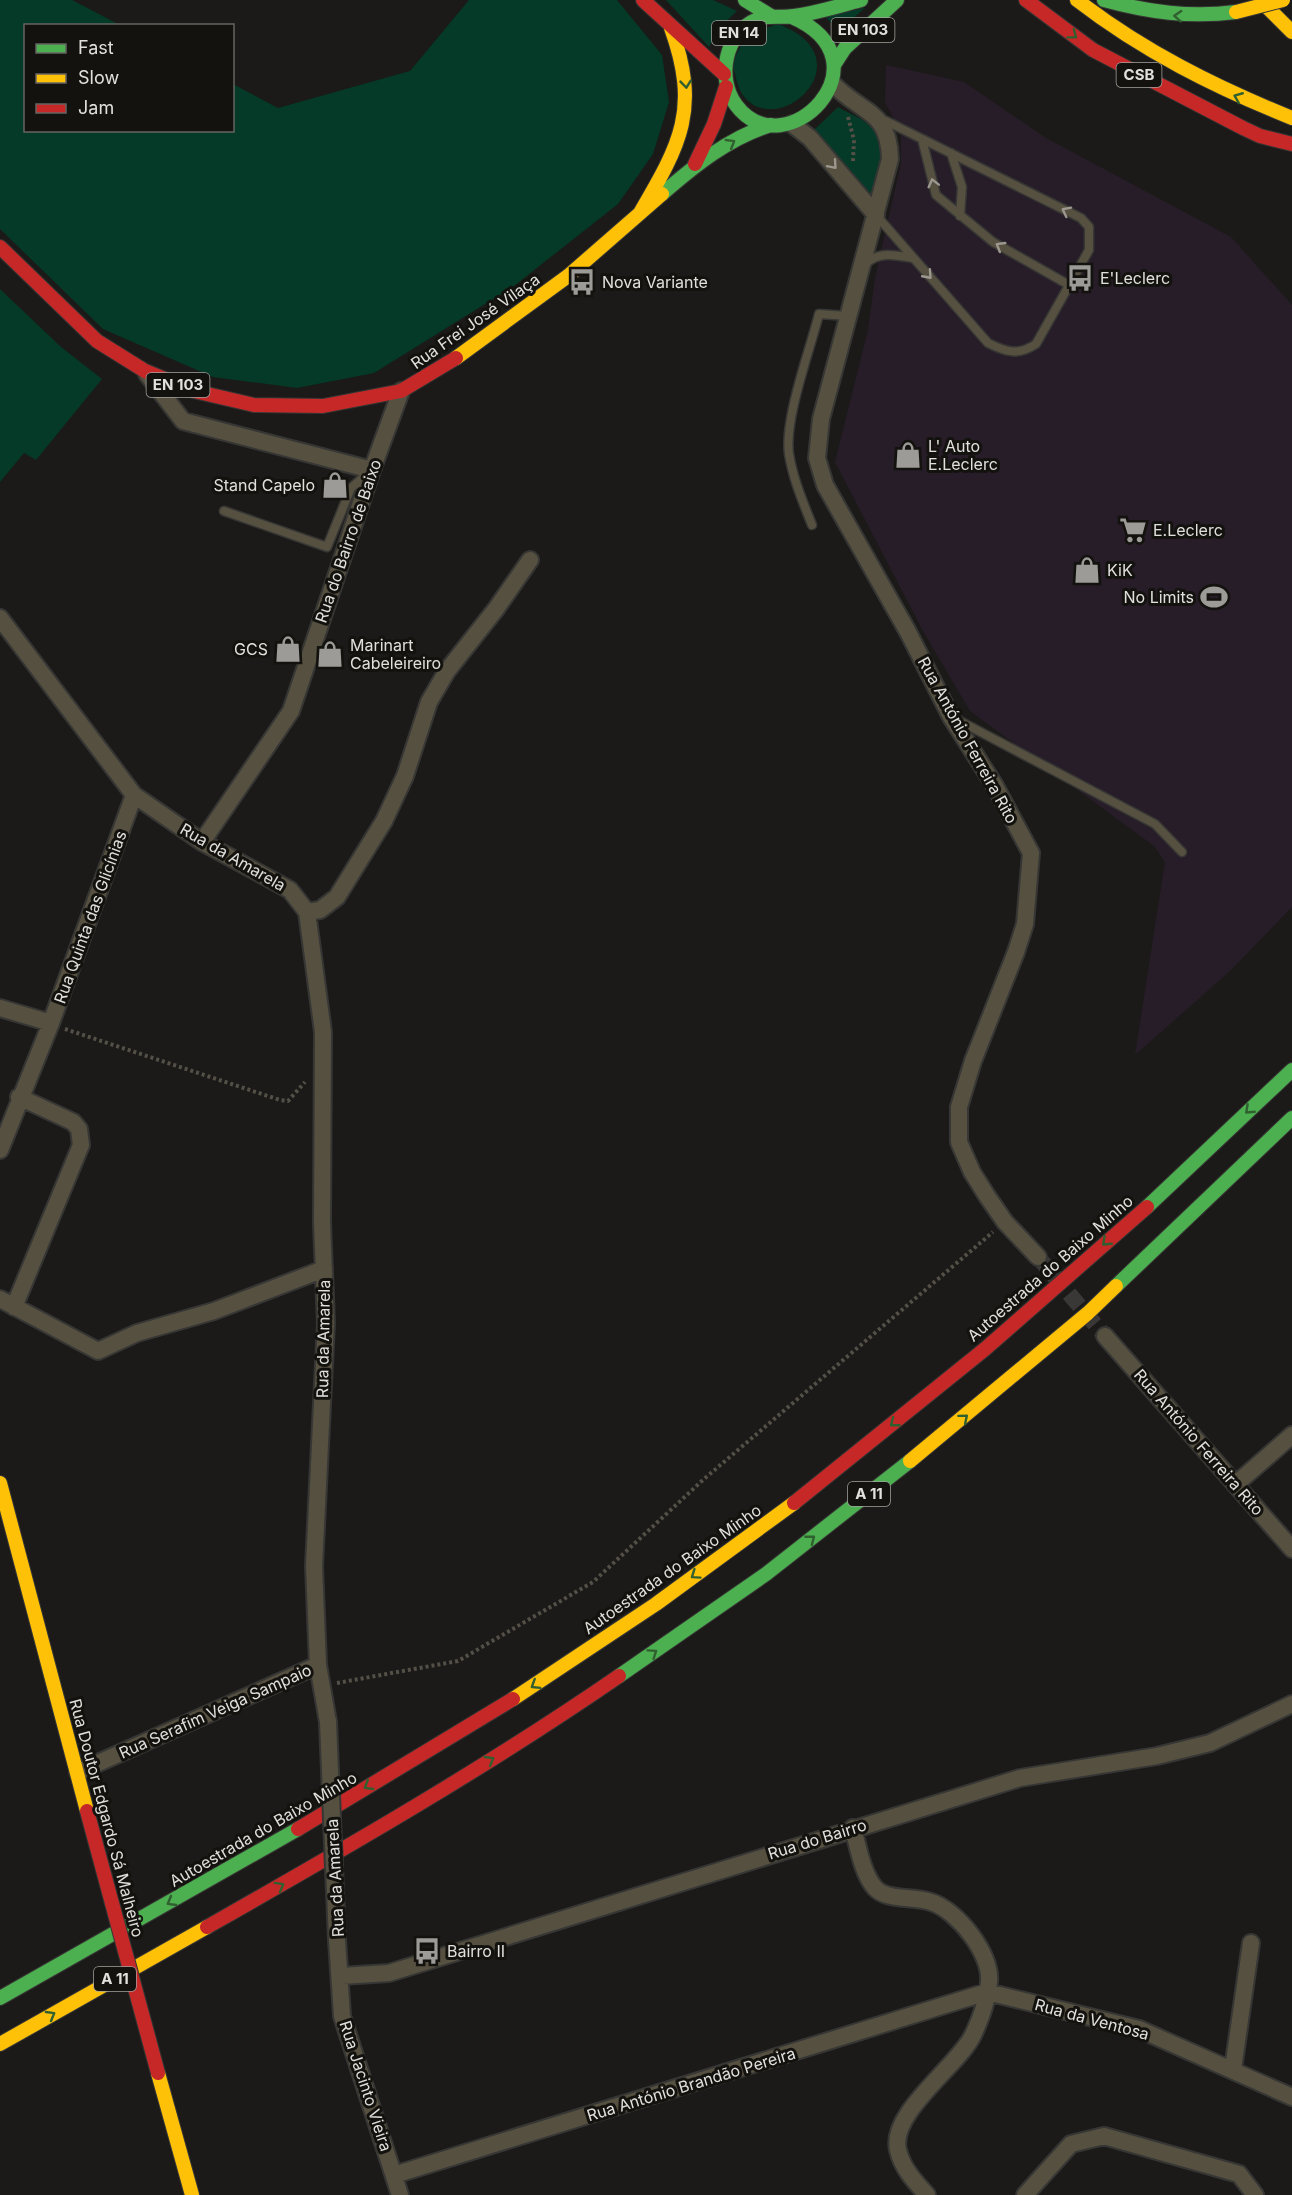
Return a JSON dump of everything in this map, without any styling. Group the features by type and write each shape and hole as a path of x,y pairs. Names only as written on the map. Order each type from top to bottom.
{"main road":[{"path":"644,0 725,80"},
{"path":"745,0 771,16"},
{"name":"Rua Frei José Vilaça","path":"693,167 714,124 725,80 729,50 742,30 755,21 771,16 792,17 861,0"},
{"name":"EN 103","path":"833,84 834,65 845,48 897,0"},
{"name":"CSB","path":"1026,0 1093,50 1260,136 1292,144"},
{"name":"CSB","path":"1077,0 1157,56 1217,88 1292,118"},
{"path":"1104,0 1169,15 1207,17 1283,0"},
{"path":"1260,0 1292,32"},
{"name":"Rua Frei José Vilaça","path":"792,17 812,26 820,35 827,43 834,65"},
{"path":"640,213 675,152 687,113 685,68 671,28"},
{"name":"Rua Frei José Vilaça","path":"725,80 736,105 752,118 771,125"},
{"name":"Rua Frei José Vilaça","path":"0,247 97,341 145,371 194,392 254,405 323,406 401,392 458,357 568,276 693,167 751,131 771,125 792,124 810,116 824,102 833,84"},
{"path":"1260,136 1292,155"},
{"name":"Autoestrada do Baixo Minho","path":"0,1998 276,1842 537,1684 743,1541 919,1404 1064,1281 1292,1070"},
{"name":"A 11","path":"0,2044 297,1876 557,1719 766,1574 945,1434 1088,1313 1292,1119"},
{"name":"Rua Doutor Edgardo Sá Malheiro","path":"0,1483 192,2195"}],"street":[{"path":"833,84 855,104 878,117"},
{"name":"Rua António Ferreira Rito","path":"878,117 890,139 890,159 821,419 817,458 825,485 908,632 951,717 995,786 1031,853 1028,897 1022,933 973,1061 959,1107 959,1142 972,1172 1005,1222 1038,1257"},
{"path":"792,124 810,138 876,215"},
{"path":"145,371 183,422 372,470"},
{"name":"Rua do Bairro de Baixo","path":"202,842 291,711 372,470 401,392"},
{"path":"307,912 320,910 337,897 384,821 405,776 429,702 447,670 496,609 530,560"},
{"name":"Rua da Amarela","path":"0,618 134,795 202,842 290,890 307,912 323,1032 326,1323 314,1566 318,1665 328,1722 337,1940 341,1976"},
{"name":"Rua Quinta das Glicínias","path":"0,1008 51,1023 134,795"},
{"path":"0,1150 19,1097 51,1023"},
{"path":"19,1097 73,1122 79,1129 81,1144 7,1303 98,1351 137,1333 214,1311 324,1269"},
{"name":"Rua António Ferreira Rito","path":"1105,1336 1292,1549"},
{"path":"1236,1484 1292,1435"},
{"name":"Rua Serafim Veiga Sampaio","path":"78,1772 318,1665"},
{"name":"Rua do Bairro","path":"341,1976 372,1976 389,1973 1020,1778 1157,1756 1210,1743 1292,1704"},
{"path":"853,1828 868,1879 875,1889 883,1894 929,1901 944,1906 956,1916 984,1958 989,1971 987,1992 973,2036 900,2125 897,2148 909,2176 927,2195"},
{"path":"1233,2069 1251,1943"},
{"name":"Rua Jacinto Vieira","path":"341,1976 342,2016 400,2195"},
{"name":"Rua da Ventosa","path":"987,1992 1139,2029 1292,2097"},
{"name":"Rua António Brandão Pereira","path":"394,2175 987,1992"},
{"path":"1025,2195 1071,2144 1104,2136 1239,2174 1255,2195"}],"lane":[{"path":"876,215 988,343 1006,352 1025,351 1036,344 1089,250 1089,226 1081,218 878,117"},
{"path":"922,139 936,195 993,242 1069,285"},
{"path":"951,153 962,187 960,216"},
{"path":"860,272 872,258 892,255 912,258"},
{"path":"812,525 796,484 789,452 791,421 819,314 848,316"},
{"path":"224,512 327,547 351,488 372,470"},
{"path":"951,717 1155,824 1182,852"}],"path":[{"path":"849,113 847,120 854,140 855,157 850,168"},
{"path":"51,1023 280,1100 288,1101 307,1080 323,1074"},
{"path":"321,1685 459,1660 593,1582 704,1479 1005,1222"}],"shaded area":[{"path":"886,65 964,82 1046,138 1231,237 1292,305 1292,907 1230,971 1135,1055 1165,862 1154,846 970,711 923,631 835,462 868,330 875,278 901,163 901,133 885,102"}],"green space":[{"path":"0,0 72,0 118,24 24,24 24,132 234,132 234,85 278,108 410,71 469,0 617,0 662,55 669,102 653,154 618,204 514,286 374,373 297,388 213,377 103,329 0,229"},
{"path":"666,0 713,0 737,11 720,27 709,47"},
{"path":"865,8 838,31 825,16"},
{"path":"778,24 804,39 816,56 816,74 807,90 793,103 775,109 757,107 742,94 732,63 747,34"},
{"path":"838,107 868,124 875,131 879,140 881,159 875,198 813,131"},
{"path":"0,289 61,347 102,379 36,460 24,453 0,482"}],"tunnel":[{"path":"1038,1257 1105,1336"}],"traffic: fast":[{"path":"745,0 771,16"},
{"path":"792,17 821,36 833,59 832,82 820,102 802,118 780,125 757,122 736,105 726,82 727,57 738,34 758,19 803,15 861,0"},
{"path":"834,65 845,48 897,0"},
{"path":"1104,0 1169,13 1236,12"},
{"path":"662,194 700,163 727,145 771,125"},
{"path":"1147,1207 1292,1070"},
{"path":"1116,1286 1292,1118"},
{"path":"619,1676 766,1574 910,1461"},
{"path":"0,1998 298,1829"}],"traffic: slow":[{"path":"1077,0 1154,52 1235,94 1292,118"},
{"path":"1260,0 1292,32"},
{"path":"1236,12 1283,0"},
{"path":"640,213 666,166 682,125 685,104 684,81 680,56 671,28"},
{"path":"456,358 568,276 662,194"},
{"path":"910,1461 1088,1313 1116,1286"},
{"path":"0,1483 87,1811"},
{"path":"513,1699 656,1604 794,1503"},
{"path":"0,2044 207,1927"},
{"path":"158,2073 192,2195"}],"traffic: jam":[{"path":"643,0 724,74"},
{"path":"1026,0 1093,50 1243,128 1260,136 1292,144"},
{"path":"695,164 714,124 726,87"},
{"path":"0,247 97,341 145,371 194,391 254,405 323,406 401,391 456,358"},
{"path":"794,1503 985,1349 1147,1207"},
{"path":"207,1927 467,1775 619,1676"},
{"path":"298,1829 513,1699"},
{"path":"87,1811 158,2073"}],"place":[{"name":"E'Leclerc","path":"1080,278"},
{"name":"Nova Variante","path":"582,282"},
{"name":"L' Auto E.Leclerc","path":"908,455"},
{"name":"Stand Capelo","path":"335,485"},
{"name":"E.Leclerc","path":"1133,530"},
{"name":"KiK","path":"1087,570"},
{"name":"No Limits","path":"1214,597"},
{"name":"GCS","path":"288,649"},
{"name":"Marinart Cabeleireiro","path":"330,654"},
{"name":"Bairro II","path":"427,1951"}]}
